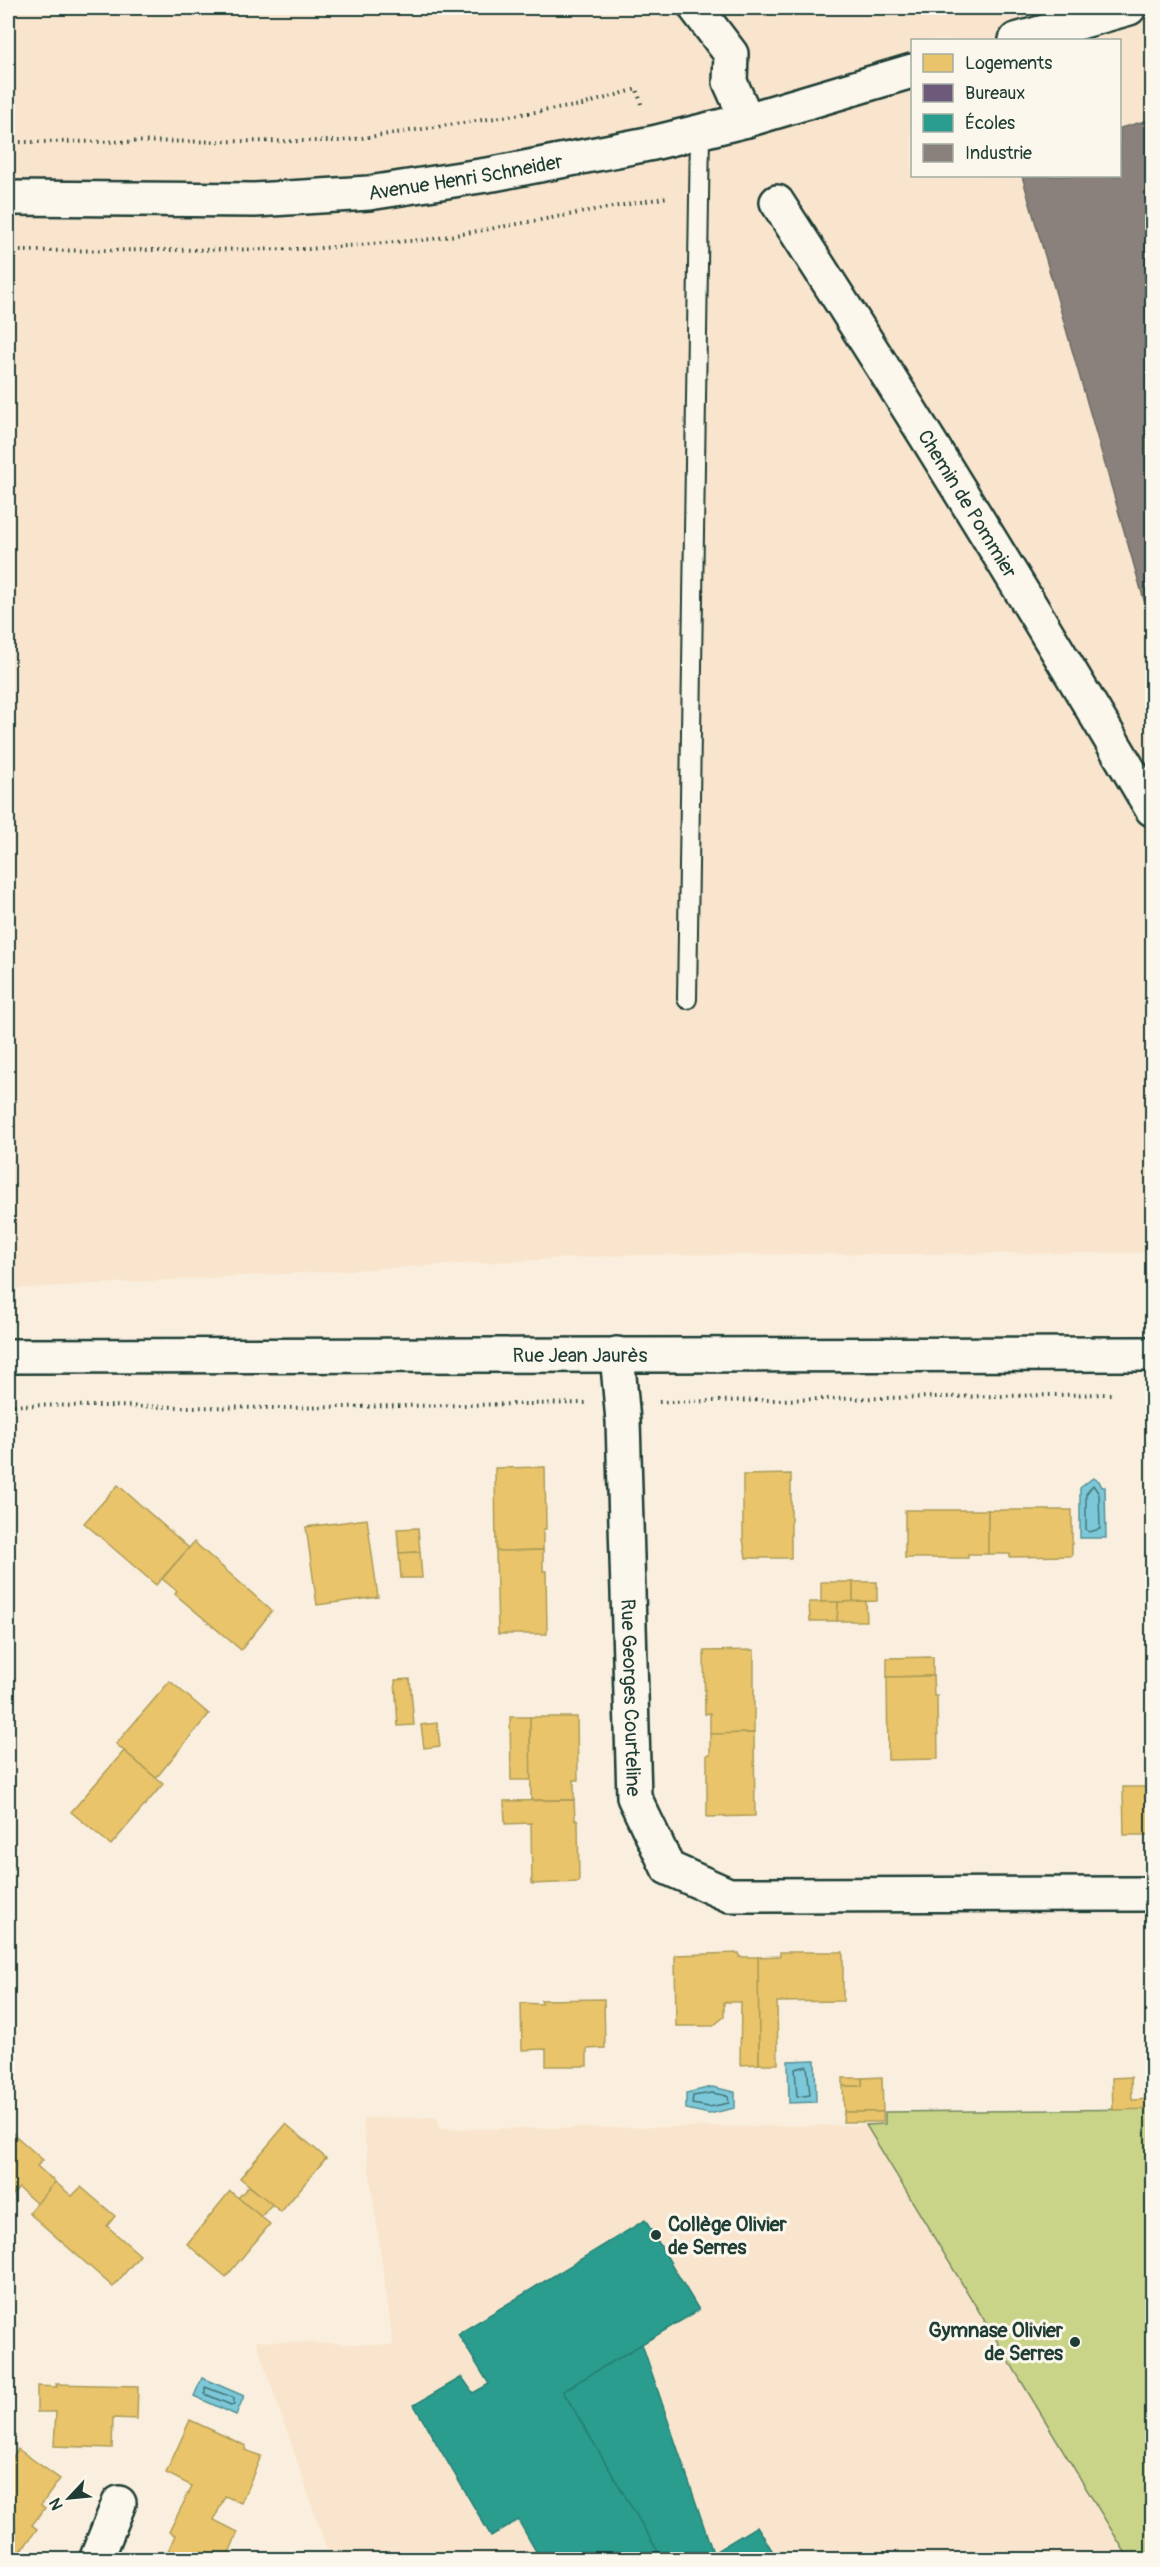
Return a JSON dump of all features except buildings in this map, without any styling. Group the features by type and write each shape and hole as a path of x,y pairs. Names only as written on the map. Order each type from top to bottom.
{"street":[{"path":"696,8 731,54 730,82 747,120"},
{"path":"1020,39 1129,8"},
{"name":"Avenue Henri Schneider","path":"8,198 255,200 369,193 493,174 653,143 747,120 911,71"},
{"name":"Chemin de Pommier","path":"777,202 893,380 998,549 1152,809"},
{"name":"Rue Georges Courteline","path":"617,1354 621,1402 634,1797 668,1868 729,1895 1152,1894"},
{"name":"Rue Jean Jaurès","path":"8,1356 1152,1354"},
{"path":"96,2559 119,2503"}],"lane":[{"path":"687,999 700,132"}],"path":[{"path":"8,142 342,141 582,105 637,90 653,143"},
{"path":"8,1405 278,1408 1117,1394"}],"shaded area":[{"path":"8,8 1152,8 1152,1253 628,1255 8,1289"},
{"name":"Collège Olivier de Serres","path":"438,2117 439,2129 866,2125 1129,2559 330,2559 256,2341 393,2345 362,2118"}],"green space":[{"name":"Gymnase Olivier de Serres","path":"1152,2109 1152,2559 1129,2559 866,2125 885,2124 885,2112"}],"water":[{"path":"1093,1478 1105,1487 1106,1538 1080,1538 1080,1488"},
{"path":"815,2060 816,2102 789,2103 788,2061"},
{"path":"712,2087 735,2092 735,2108 709,2114 686,2109 686,2093"},
{"path":"202,2378 244,2396 236,2415 194,2396"}],"place":[{"name":"Collège Olivier de Serres","path":"656,2235"},
{"name":"Gymnase Olivier de Serres","path":"1075,2342"}]}
